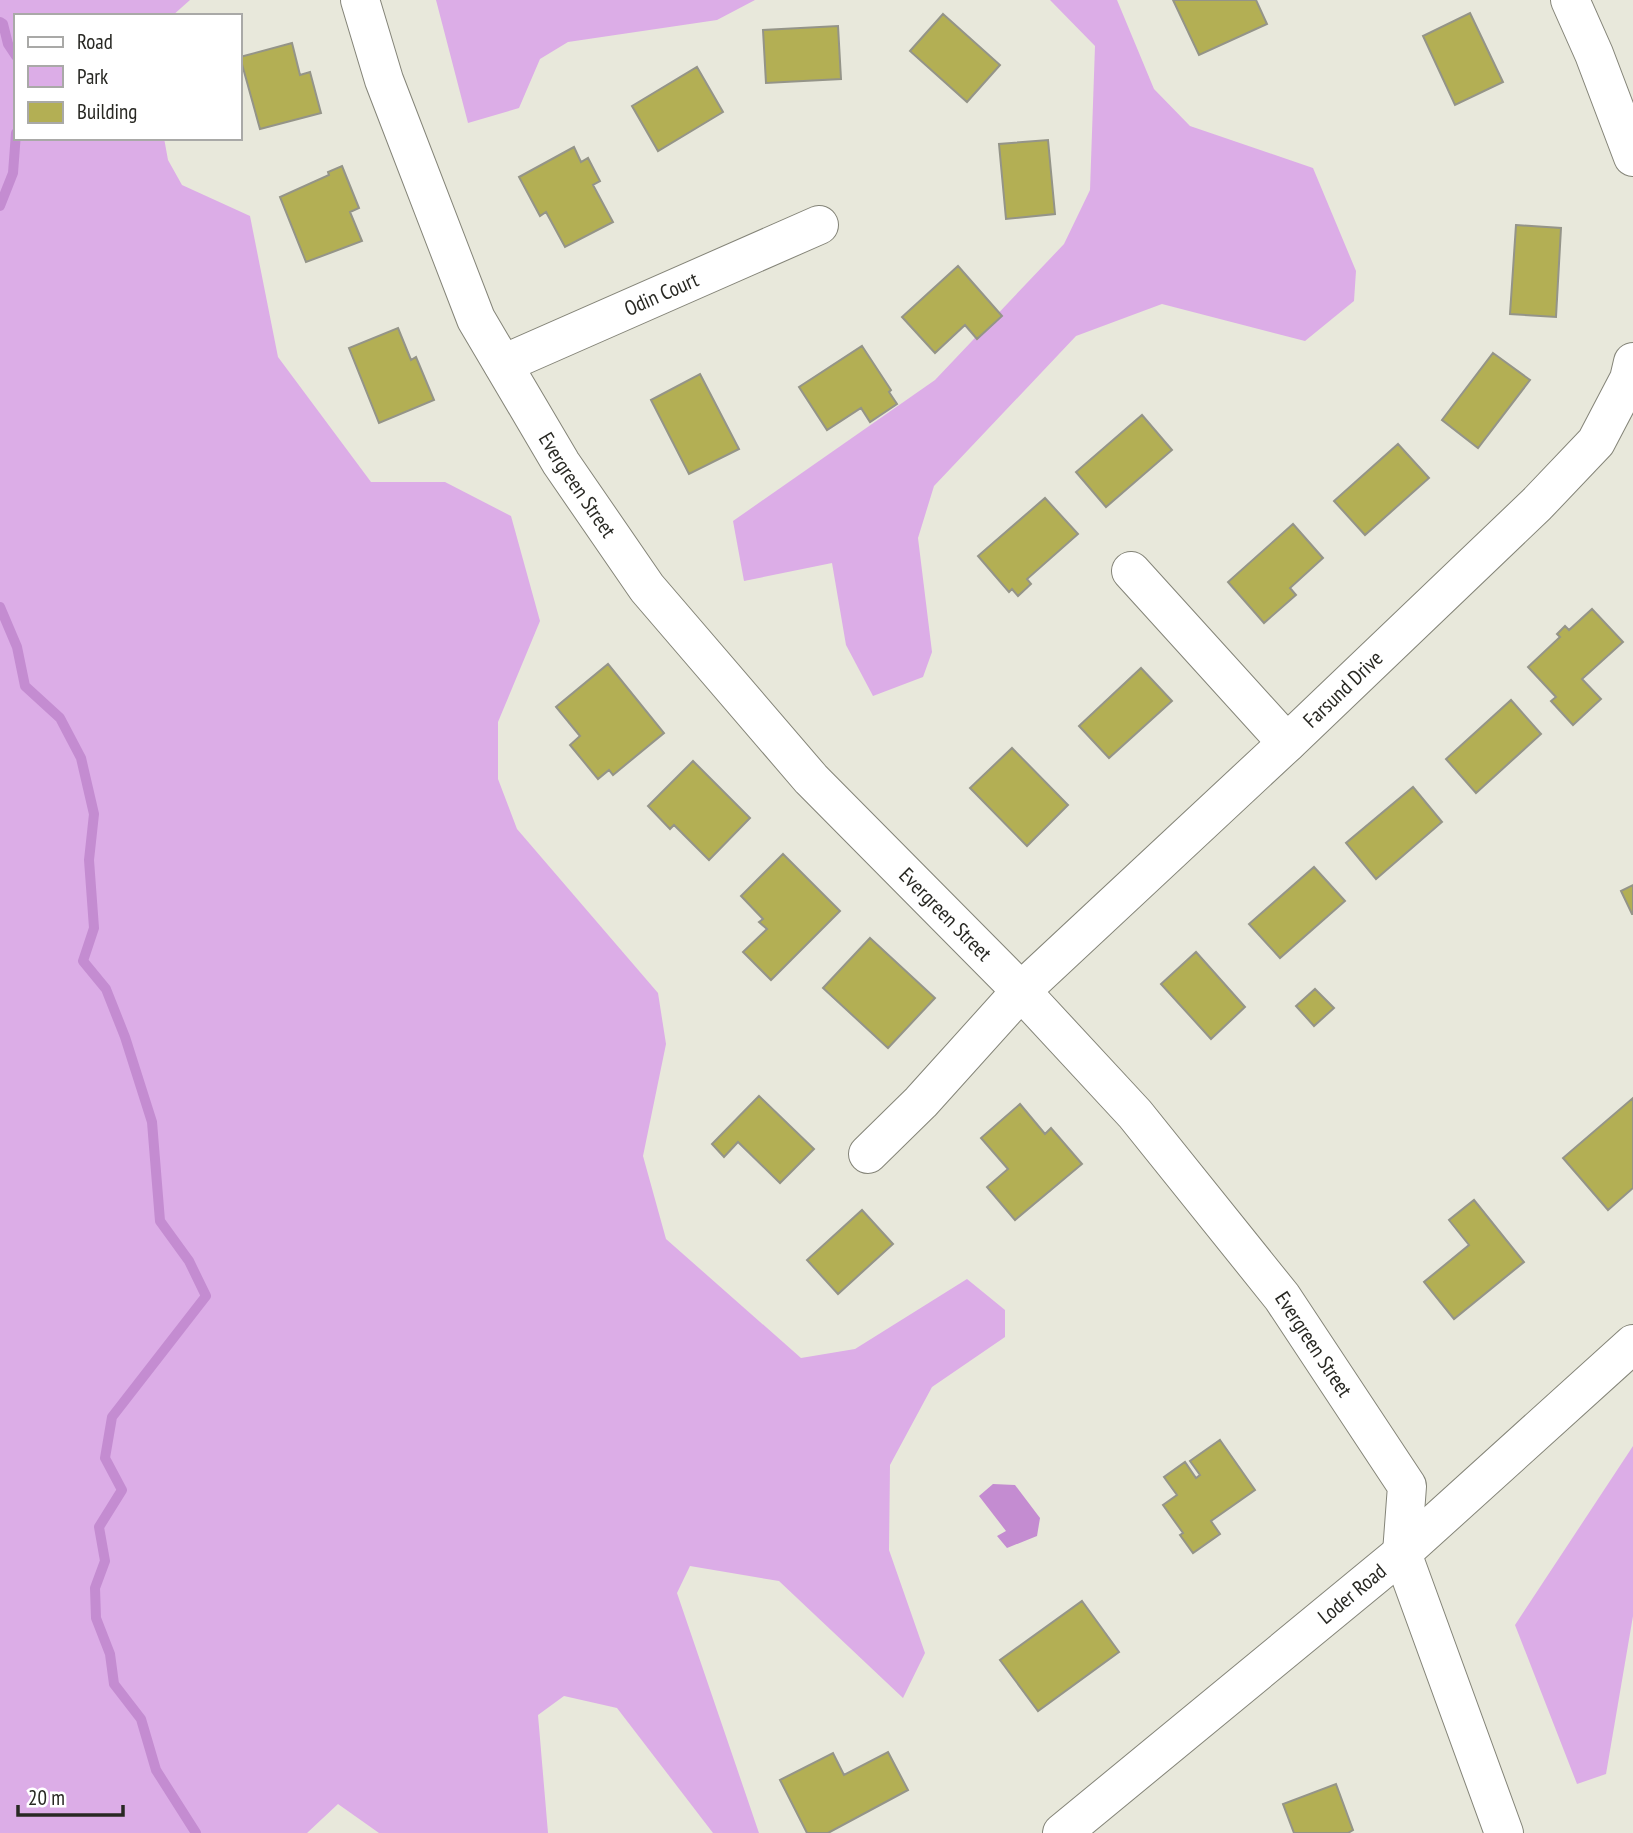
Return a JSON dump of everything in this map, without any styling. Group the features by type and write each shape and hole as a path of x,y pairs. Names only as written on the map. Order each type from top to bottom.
{"street":[{"name":"Evergreen Street","path":"360,0 384,80 476,320 561,463 647,588 811,779 1021,991 1135,1114 1282,1297 1407,1486 1402,1553 1504,1833"},
{"path":"1570,0 1594,54 1633,157"},
{"name":"Odin Court","path":"503,364 819,225"},
{"name":"Farsund Drive","path":"868,1154 921,1102 1021,991 1287,743 1537,504 1596,442 1629,379 1633,362"},
{"path":"1131,571 1287,743"},
{"name":"Loder Road","path":"1062,1833 1402,1553 1633,1344"}],"green space":[{"path":"0,0 190,0 174,14 14,14 14,140 164,140 168,160 182,185 250,216 278,357 371,482 445,482 511,516 540,621 498,722 498,779 517,829 658,993 666,1044 643,1156 666,1239 801,1358 855,1349 967,1279 1005,1310 1005,1337 932,1387 890,1465 889,1550 925,1653 903,1698 779,1581 690,1566 677,1593 759,1833 713,1833 617,1708 564,1696 538,1715 548,1833 379,1833 338,1804 307,1833 0,1833"},
{"path":"436,0 755,0 717,20 568,42 540,59 519,108 468,123"},
{"path":"1050,0 1117,0 1154,89 1190,126 1313,168 1356,271 1354,301 1305,341 1162,304 1076,336 934,486 918,538 932,652 923,677 873,696 846,645 832,563 744,581 733,521 935,380 1064,244 1090,190 1095,46"},
{"path":"1633,1446 1633,1616 1606,1774 1577,1784 1515,1625"}],"shaded area":[{"path":"993,1484 1015,1485 1040,1518 1037,1536 1007,1548 997,1536 1006,1531 979,1496"}],"building":[{"path":"1173,0 1256,0 1267,24 1199,55"},
{"path":"1470,13 1503,82 1455,105 1423,36"},
{"path":"943,14 1000,65 967,102 910,51"},
{"path":"838,26 841,79 766,83 763,30"},
{"path":"292,43 300,75 310,72 321,113 260,129 242,56"},
{"path":"697,67 723,112 658,151 632,106"},
{"path":"1048,140 1055,214 1006,219 999,144"},
{"path":"574,147 581,162 588,158 600,181 593,185 613,222 565,247 546,212 540,216 519,177"},
{"path":"342,166 359,208 350,212 362,241 306,262 280,197 329,175 328,172"},
{"path":"1516,225 1561,228 1556,317 1510,314"},
{"path":"958,266 1002,316 977,339 965,325 935,353 902,317"},
{"path":"398,328 411,360 416,357 434,400 379,423 349,348"},
{"path":"862,346 897,404 870,422 861,408 827,430 799,387"},
{"path":"1493,353 1530,380 1478,448 1442,420"},
{"path":"700,374 739,449 689,474 651,400"},
{"path":"1142,415 1172,450 1106,507 1076,472"},
{"path":"1398,444 1429,478 1365,535 1334,501"},
{"path":"1045,498 1078,534 1027,579 1031,584 1018,596 1012,589 1009,592 978,556"},
{"path":"1293,524 1323,558 1290,588 1296,595 1264,623 1228,582"},
{"path":"1592,609 1623,642 1582,679 1601,699 1573,725 1551,701 1556,697 1528,667 1560,637 1557,634 1565,626 1569,630"},
{"path":"608,664 664,733 613,775 609,770 598,779 570,745 580,736 556,707"},
{"path":"1141,668 1172,701 1109,758 1079,726"},
{"path":"1511,700 1541,734 1476,793 1446,759"},
{"path":"1012,748 1068,805 1027,846 970,788"},
{"path":"693,761 750,818 709,860 674,825 670,829 648,806"},
{"path":"1413,787 1442,822 1376,879 1346,843"},
{"path":"783,854 840,911 771,980 743,952 767,929 759,922 763,919 741,896"},
{"path":"1314,867 1345,901 1280,958 1249,924"},
{"path":"1633,885 1633,914 1632,914 1621,891"},
{"path":"870,938 935,998 888,1048 823,988"},
{"path":"1196,952 1245,1007 1211,1039 1161,984"},
{"path":"1315,989 1334,1008 1314,1026 1296,1006"},
{"path":"759,1096 814,1149 780,1183 738,1142 724,1157 712,1144"},
{"path":"1633,1098 1633,1188 1608,1210 1563,1158"},
{"path":"1020,1104 1045,1134 1051,1128 1082,1164 1015,1220 987,1187 1008,1169 981,1138"},
{"path":"1474,1200 1524,1262 1454,1319 1424,1282 1469,1245 1449,1220"},
{"path":"862,1210 893,1244 838,1294 807,1260"},
{"path":"1220,1440 1255,1490 1211,1521 1220,1534 1193,1553 1180,1535 1183,1533 1163,1505 1177,1495 1164,1477 1185,1462 1196,1478 1200,1475 1190,1461"},
{"path":"1082,1601 1119,1652 1038,1711 1000,1660"},
{"path":"888,1752 908,1790 828,1833 807,1833 780,1780 833,1753 844,1775"},
{"path":"1336,1784 1353,1830 1348,1833 1294,1833 1283,1804"}],"waterway":[{"path":"0,22 14,53"},
{"path":"0,206 13,173 15,140"},
{"path":"0,607 17,647 25,686 60,718 81,758 94,814 89,860 94,928 83,961 106,989 125,1037 152,1122 160,1221 189,1261 206,1296 112,1417 105,1458 122,1490 99,1527 105,1561 95,1588 96,1618 110,1654 114,1684 141,1719 156,1770 196,1833"}]}
